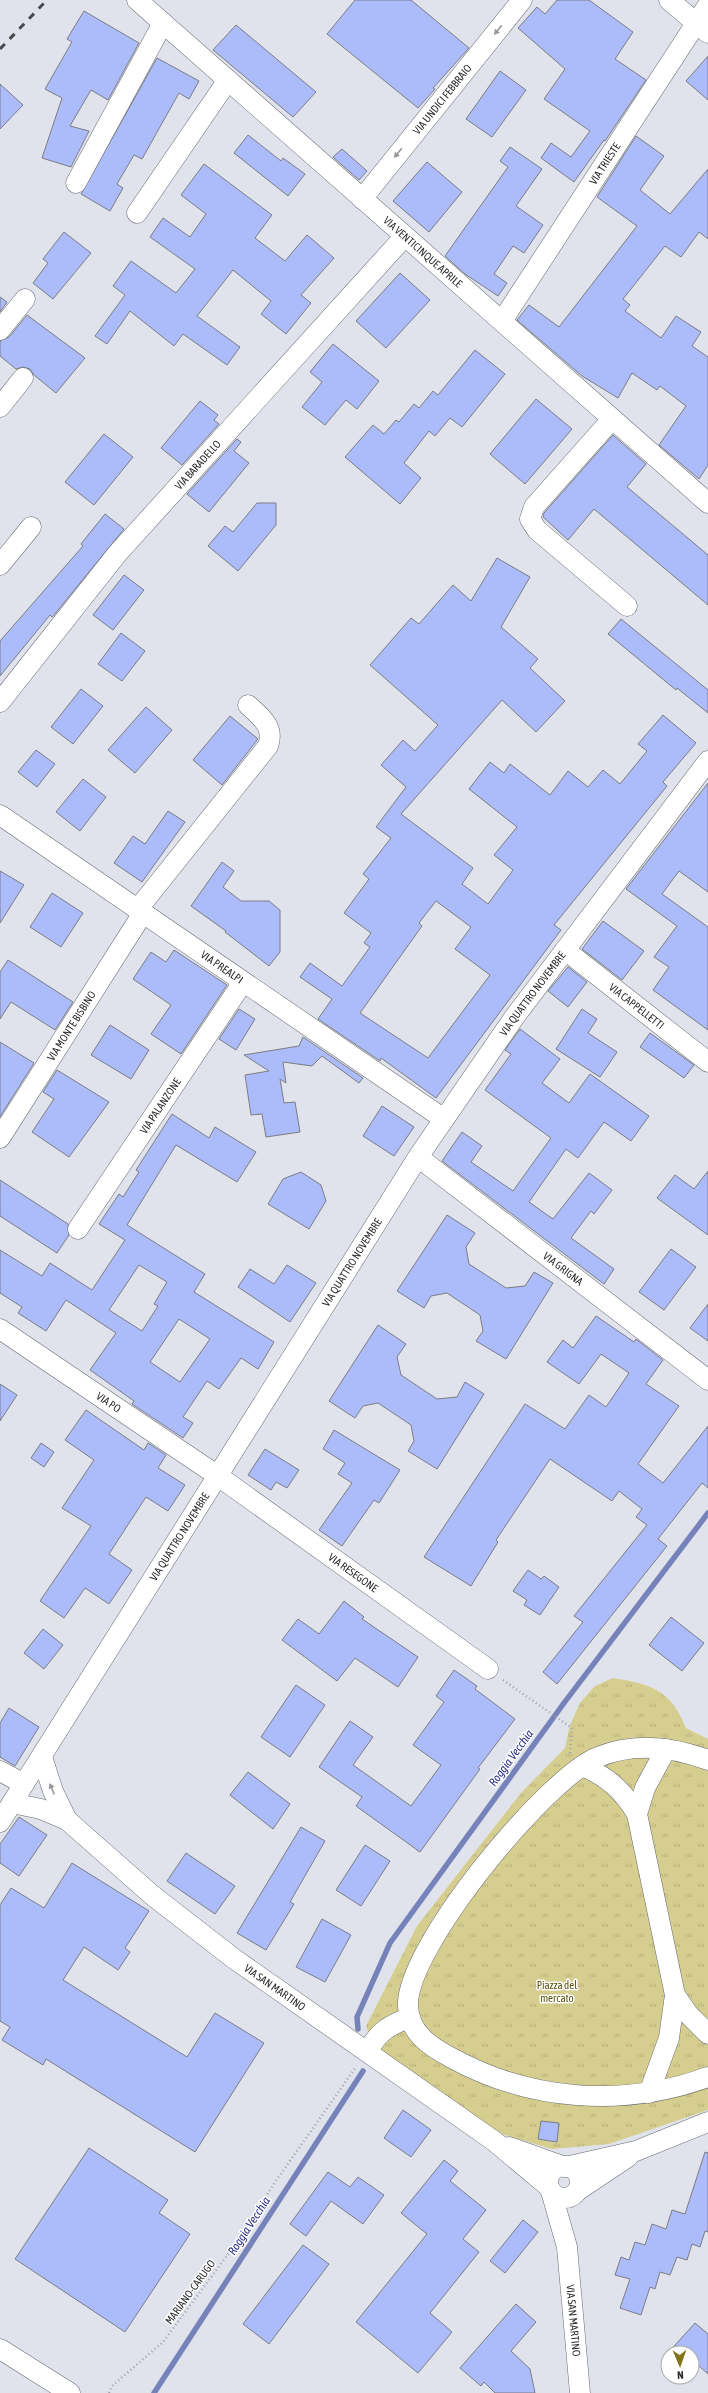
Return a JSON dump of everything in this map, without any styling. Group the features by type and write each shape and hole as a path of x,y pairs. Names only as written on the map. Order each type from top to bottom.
{"street":[{"name":"VIA VENTICINQUE APRILE","path":"137,0 612,419 706,498"},
{"name":"VIA UNDICI FEBBRAIO","path":"362,199 522,0"},
{"path":"669,0 702,28"},
{"name":"VIA TRIESTE","path":"502,322 702,28 708,5"},
{"path":"76,183 163,23"},
{"path":"137,213 228,80"},
{"name":"VIA BARADELLO","path":"0,702 117,554 405,236"},
{"path":"0,330 25,299"},
{"path":"0,407 23,378"},
{"path":"612,419 534,507 530,519 537,530 627,606"},
{"path":"0,565 31,527"},
{"name":"VIA MONTE BISBINO","path":"0,1138 140,911 268,746 270,735 267,723 248,705"},
{"name":"VIA QUATTRO NOVEMBRE","path":"0,1822 418,1157 513,1020 708,761"},
{"name":"VIA PREALPI","path":"0,815 444,1119"},
{"name":"VIA CAPPELLETTI","path":"565,950 708,1062"},
{"name":"VIA PALANZONE","path":"78,1229 243,982"},
{"name":"VIA GRIGNA","path":"418,1157 708,1380"},
{"name":"VIA PO","path":"0,1328 218,1476"},
{"name":"VIA RESEGONE","path":"218,1476 488,1669"},
{"path":"708,1760 666,1748 644,1748 618,1751 598,1757 582,1766 544,1800 510,1836 489,1860 446,1917 413,1976 408,1998 409,2018 420,2037 436,2050 469,2067 506,2082 539,2090 573,2095 608,2096 649,2093 708,2077"},
{"path":"637,1814 646,1788 666,1748"},
{"path":"42,1757 53,1791 67,1820"},
{"path":"582,1766 603,1776 616,1786 637,1814 675,1995 669,2038 649,2093"},
{"path":"0,1771 24,1784"},
{"path":"12,1803 41,1809 67,1820"},
{"name":"VIA SAN MARTINO","path":"67,1820 152,1895 233,1958 368,2051 494,2141 550,2189 567,2247 580,2393"},
{"path":"675,1995 688,2015 708,2034"},
{"path":"368,2051 382,2030 409,2018"},
{"path":"636,2151 576,2192 564,2198 559,2197 550,2189 548,2181 552,2171 564,2166 636,2151 708,2122"},
{"name":"VIA SAN MARTINO","path":"494,2141 564,2166"},
{"path":"564,2166 572,2168 579,2177 579,2187 576,2192"},
{"name":"VIA SAN MARTINO","path":"567,2247 576,2192"},
{"path":"0,2349 70,2393"}],"path":[{"path":"488,1669 572,1728"},
{"name":"MARIANO-CARUGO","path":"109,2393 112,2386 164,2342 246,2230 273,2185 368,2051"}],"green space":[{"name":"Piazza del mercato","path":"613,1678 649,1686 658,1691 674,1705 686,1728 708,1739 708,2110 609,2144 552,2149 498,2133 374,2048 366,2026 417,1926 521,1793 565,1748 570,1725 580,1703 595,1686"}],"building":[{"path":"355,0 411,0 469,48 433,88 435,89 418,108 327,34"},
{"path":"557,0 589,0 633,32 615,59 646,80 605,141 604,140 574,182 541,158 551,143 571,157 590,131 544,99 565,69 518,28 537,7 545,14"},
{"path":"84,11 139,43 108,100 91,90 70,126 89,131 71,167 42,158 62,98 45,89 72,42 67,39"},
{"path":"236,25 316,92 293,117 213,50"},
{"path":"708,56 708,100 686,81"},
{"path":"157,58 199,81 189,99 179,93 142,159 134,155 117,184 123,188 110,211 81,194"},
{"path":"500,71 526,90 492,137 466,119"},
{"path":"0,84 23,105 0,129"},
{"path":"248,135 281,161 283,158 305,174 288,196 234,153"},
{"path":"636,136 664,156 640,190 670,214 708,169 708,239 699,232 681,257 665,246 623,299 630,305 625,311 661,338 676,316 701,332 692,346 708,357 708,465 699,479 659,445 686,406 660,386 657,390 632,373 618,398 582,376 517,320 529,305 559,327 637,226 597,197"},
{"path":"510,147 542,169 516,206 543,225 524,253 513,246 494,274 507,283 498,296 465,274 445,256 508,167 500,161"},
{"path":"342,149 367,171 359,180 333,157"},
{"path":"427,162 462,192 429,232 393,201"},
{"path":"204,164 272,215 255,238 285,261 307,235 334,258 301,295 311,303 286,334 261,314 271,301 233,270 197,316 240,347 227,365 183,334 174,346 130,311 107,344 95,336 125,295 113,286 131,261 176,293 195,269 150,237 163,218 190,237 206,214 181,195"},
{"path":"64,232 91,253 53,299 33,283 48,263 43,259"},
{"path":"400,273 430,300 386,348 356,321"},
{"path":"0,297 7,302 0,312"},
{"path":"27,315 85,358 56,393 34,375 30,369 23,367 16,369 0,356 0,341 9,337"},
{"path":"333,344 379,381 357,409 346,400 325,425 302,407 322,382 310,372"},
{"path":"475,350 505,374 462,427 450,418 435,436 429,431 404,463 421,478 400,504 345,457 373,425 384,434 396,420 399,422 414,404 419,408 433,391 438,395"},
{"path":"536,399 572,429 525,484 490,454"},
{"path":"200,401 218,415 214,420 219,424 182,465 161,448"},
{"path":"104,434 133,457 94,505 65,482"},
{"path":"613,435 646,464 627,487 708,555 708,605 594,509 568,540 543,517 544,513"},
{"path":"237,439 241,442 234,451 249,463 209,512 187,494"},
{"path":"257,503 276,503 276,525 238,571 208,546 225,526 233,532"},
{"path":"105,514 124,529 54,615 52,617 50,615 0,676 0,641 83,546 81,544"},
{"path":"497,558 530,577 501,627 538,659 530,668 565,701 536,732 502,700 401,814 473,868 462,884 488,904 513,870 494,855 517,827 469,789 490,762 504,773 510,764 550,795 568,771 588,787 603,770 620,784 647,751 638,744 663,715 696,743 663,782 667,786 554,925 561,930 436,1098 381,1058 380,1061 318,1019 332,999 300,977 310,963 342,986 370,947 364,943 371,933 344,913 369,879 363,874 391,838 376,827 406,787 381,765 403,740 415,751 438,725 370,665 411,618 419,624 453,585 471,601","holes":["436,901 471,927 455,949 490,975 428,1058 360,1013 422,926 419,923"]},
{"path":"124,575 144,590 113,630 93,615"},
{"path":"621,619 708,690 708,713 677,688 676,690 608,634"},
{"path":"121,633 145,651 122,681 98,664"},
{"path":"81,689 103,706 73,744 51,727"},
{"path":"146,707 172,730 135,773 108,750"},
{"path":"230,716 258,739 222,785 193,760"},
{"path":"36,750 55,764 37,787 18,772"},
{"path":"83,779 106,797 80,831 56,812"},
{"path":"708,783 708,892 679,871 662,894 708,927 708,1030 653,990 669,967 654,957 677,926 626,889"},
{"path":"168,811 185,822 142,882 114,863 133,836 145,844"},
{"path":"222,862 234,871 223,887 241,901 269,901 280,910 280,952 269,966 225,932 226,931 191,906"},
{"path":"0,871 24,885 0,923"},
{"path":"52,893 83,913 61,947 30,927"},
{"path":"603,921 644,951 622,980 582,949"},
{"path":"174,950 227,985 181,1054 151,1034 171,1005 133,979 151,952 166,962"},
{"path":"8,960 73,1002 55,1030 11,1002 0,1019 0,972"},
{"path":"568,967 587,982 568,1007 548,991"},
{"path":"239,1009 255,1019 236,1050 219,1039"},
{"path":"582,1009 597,1019 588,1033 617,1052 600,1077 556,1049"},
{"path":"110,1025 149,1050 131,1079 91,1055"},
{"path":"520,1029 560,1059 542,1083 569,1103 590,1074 649,1116 631,1141 604,1122 578,1158 566,1149 529,1202 553,1219 589,1173 612,1190 594,1214 591,1211 571,1238 614,1269 604,1284 442,1161 462,1132 482,1146 471,1162 513,1191 551,1138 485,1090 511,1054 505,1050"},
{"path":"650,1033 694,1065 684,1078 640,1047"},
{"path":"303,1037 363,1078 359,1083 322,1056 312,1066 283,1062 286,1083 280,1079 284,1103 295,1102 300,1132 266,1137 262,1114 251,1115 245,1075 269,1071 244,1055 299,1046"},
{"path":"0,1042 34,1063 0,1117"},
{"path":"57,1070 109,1102 69,1157 32,1132 54,1099 43,1092"},
{"path":"382,1106 414,1127 394,1156 363,1136"},
{"path":"172,1114 209,1138 215,1127 256,1152 237,1182 176,1145 127,1225 205,1274 194,1292 274,1342 258,1369 241,1358 219,1389 207,1381 183,1417 193,1423 183,1438 132,1404 134,1401 90,1370 116,1333 66,1300 46,1331 18,1313 22,1307 0,1293 0,1250 42,1276 50,1263 92,1290 125,1240 99,1224 119,1194 123,1197 139,1172 136,1170","holes":["139,1265 167,1282 154,1304 158,1306 142,1331 109,1310","179,1319 210,1339 180,1382 150,1362"]},
{"path":"708,1171 708,1235 657,1198 675,1175 694,1189"},
{"path":"301,1172 321,1185 326,1201 309,1229 268,1204 283,1179"},
{"path":"0,1180 68,1224 69,1235 57,1253 0,1216"},
{"path":"447,1215 475,1233 466,1247 469,1264 506,1288 525,1286 534,1272 553,1283 506,1359 476,1341 483,1331 480,1315 447,1293 431,1296 424,1308 397,1291"},
{"path":"671,1249 696,1267 664,1310 639,1292"},
{"path":"287,1265 316,1283 290,1322 238,1287 250,1269 274,1284"},
{"path":"708,1304 708,1341 690,1328"},
{"path":"596,1316 634,1342 636,1339 663,1360 646,1384 679,1406 638,1464 663,1483 708,1426 708,1488 702,1483 658,1539 667,1546 557,1684 543,1672 583,1622 574,1616 647,1525 636,1517 642,1509 619,1491 612,1501 550,1459 496,1540 498,1542 471,1586 424,1557 525,1404 565,1429 589,1395 606,1407 629,1373 601,1354 579,1384 547,1362 563,1340 573,1348"},
{"path":"378,1325 406,1344 397,1357 401,1375 437,1399 457,1397 465,1382 484,1394 437,1469 408,1451 414,1441 411,1425 378,1403 363,1406 355,1418 329,1401"},
{"path":"0,1384 17,1395 0,1421"},
{"path":"86,1410 144,1450 148,1443 166,1455 158,1468 185,1485 168,1511 146,1497 109,1554 132,1570 109,1604 85,1588 64,1618 40,1601 91,1526 62,1508 94,1460 65,1440"},
{"path":"334,1430 400,1470 379,1503 374,1500 342,1546 319,1530 352,1483 338,1474 345,1463 323,1449"},
{"path":"41,1443 54,1452 44,1467 31,1458"},
{"path":"265,1449 299,1470 287,1488 276,1482 271,1490 248,1475"},
{"path":"528,1570 541,1579 544,1576 559,1587 540,1615 524,1605 527,1600 513,1591"},
{"path":"344,1601 364,1617 362,1619 418,1657 398,1687 355,1658 337,1681 282,1640 298,1619 319,1634"},
{"path":"671,1617 704,1643 682,1671 649,1645"},
{"path":"43,1629 63,1645 44,1669 24,1653"},
{"path":"454,1670 477,1686 475,1689 515,1719 478,1768 480,1769 420,1852 356,1806 362,1797 319,1767 350,1721 373,1737 353,1765 411,1806 441,1765 413,1745 444,1702 436,1696"},
{"path":"296,1685 325,1705 290,1757 261,1737"},
{"path":"9,1708 39,1727 15,1766 0,1757 0,1723"},
{"path":"248,1772 290,1804 273,1829 230,1795"},
{"path":"19,1817 47,1835 19,1876 0,1863 0,1844"},
{"path":"301,1827 325,1841 290,1902 294,1904 266,1950 237,1933"},
{"path":"365,1845 390,1861 361,1906 336,1890"},
{"path":"186,1853 235,1886 215,1914 167,1881"},
{"path":"72,1863 149,1911 125,1948 130,1952 118,1970 84,1947 63,1980 187,2057 215,2013 264,2043 195,2152 46,2059 43,2065 2,2040 10,2027 0,2021 0,1905 11,1888 44,1908"},
{"path":"322,1919 351,1935 325,1982 296,1967"},
{"path":"403,2110 431,2130 411,2157 384,2138"},
{"path":"541,2121 559,2123 557,2142 538,2139"},
{"path":"89,2148 168,2200 159,2213 190,2234 125,2332 15,2259"},
{"path":"705,2152 708,2153 708,2232 705,2231 700,2247 692,2244 687,2260 677,2257 670,2275 660,2272 655,2289 650,2287 641,2315 620,2308 630,2279 615,2275 621,2257 629,2260 635,2242 645,2245 652,2224 666,2229 672,2210 685,2214"},
{"path":"444,2160 458,2171 450,2181 486,2210 463,2239 479,2252 430,2313 452,2332 418,2373 356,2322 427,2234 401,2213"},
{"path":"328,2172 350,2187 358,2177 384,2195 363,2224 331,2201 306,2236 290,2224"},
{"path":"523,2220 538,2232 505,2273 490,2261"},
{"path":"303,2245 329,2264 269,2344 243,2324"},
{"path":"516,2304 536,2322 511,2351 530,2369 535,2393 495,2393 484,2382 481,2386 460,2368"},
{"path":"695,2323 708,2334 708,2374 700,2367 700,2345 675,2345"}],"waterway":[{"name":"Roggia Vecchia","path":"358,2029 357,2017 390,1943 564,1703 708,1513"},
{"name":"Roggia Vecchia","path":"154,2393 363,2071"}],"railway":[{"path":"0,49 47,0"}]}
